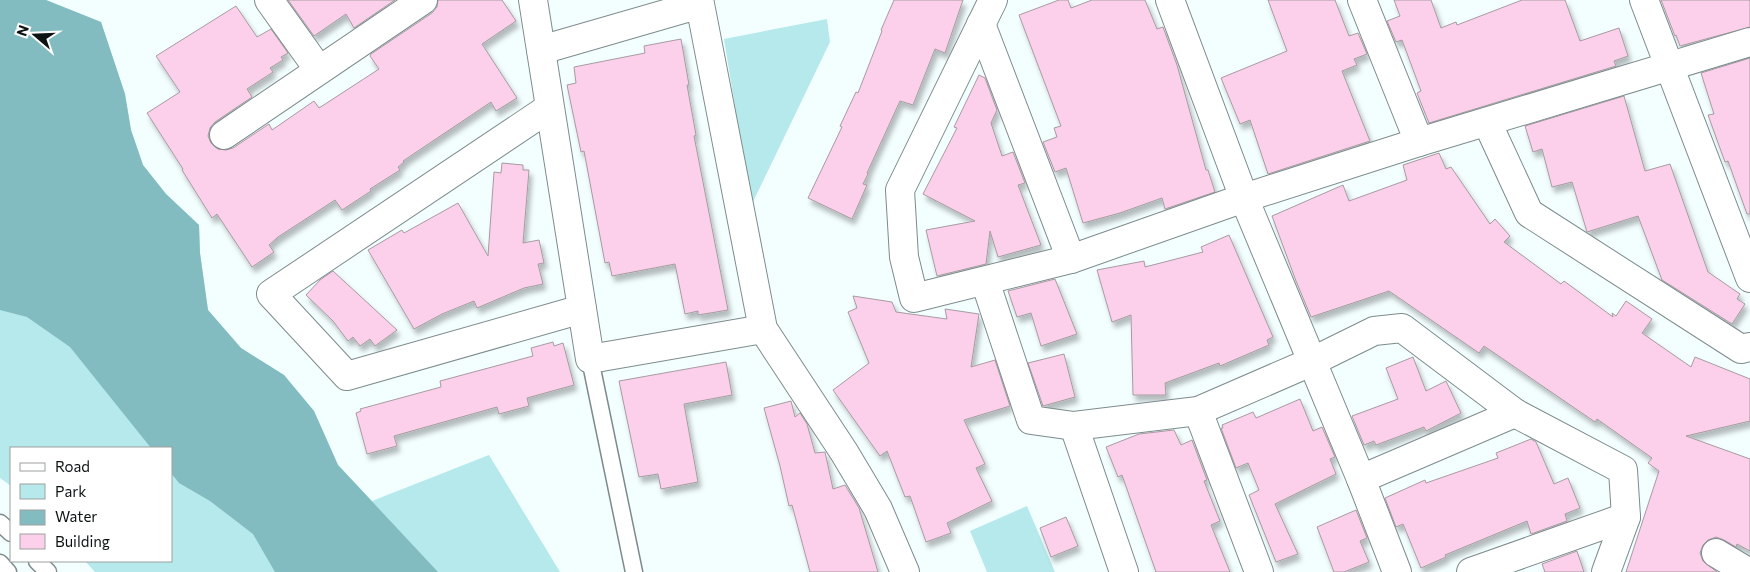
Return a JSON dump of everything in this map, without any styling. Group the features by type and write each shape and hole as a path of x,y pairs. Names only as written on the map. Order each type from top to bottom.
{"street":[{"path":"269,0 319,70"},
{"path":"224,134 423,0"},
{"path":"533,0 590,359 763,329"},
{"path":"994,0 900,190 904,257 914,298 1071,259 1244,198 1419,142 1750,42"},
{"path":"1170,0 1244,198 1361,479 1397,572"},
{"path":"1362,0 1419,142"},
{"path":"1644,0 1750,278"},
{"path":"541,50 700,4 763,329 844,452 878,509 905,572"},
{"path":"981,24 1071,259"},
{"path":"549,108 272,294 347,376 582,309"},
{"path":"1487,122 1530,213 1741,349 1750,347"},
{"path":"985,281 1031,420 1074,426 1198,411 1311,362 1374,331 1402,328 1516,414 1623,470 1626,517 1606,572"},
{"path":"1198,411 1259,572"},
{"path":"1361,479 1516,414"},
{"path":"1074,426 1124,572"},
{"path":"1471,572 1626,517"},
{"path":"1716,554 1748,572"}],"lane":[{"path":"590,359 634,572"},
{"path":"0,523 10,532"},
{"path":"38,562 48,572"},
{"path":"0,563 8,572"}],"green space":[{"path":"0,0 46,0 101,22 125,94 131,130 143,165 166,194 199,225 200,253 208,310 241,348 284,375 314,411 338,465 372,501 489,455 560,572 95,572 86,562 172,562 172,447 10,447 10,485 0,478"},
{"path":"827,19 830,42 751,206 724,39"},
{"path":"1027,506 1055,572 987,572 970,531"}],"water":[{"path":"0,0 46,0 101,22 125,94 131,130 143,165 166,194 199,225 200,253 208,310 241,348 284,375 314,411 338,465 438,572 275,572 253,534 210,501 179,483 172,474 172,447 150,447 70,347 27,317 0,310"}],"building":[{"path":"288,0 395,0 354,28 346,14 314,36"},
{"path":"438,0 502,0 516,21 482,44 517,98 496,111 491,102 403,161 398,167 400,170 342,210 335,200 278,237 269,245 274,252 252,267 217,214 212,218 147,113 180,92 156,56 236,6 257,37 271,29 288,53 281,57 283,60 270,68 273,72 247,89 252,97 215,122 210,128 208,136 211,143 218,149 226,150 233,148 269,124 272,130 314,101 319,108 379,69 370,56 371,54 432,13 437,7"},
{"path":"894,0 963,0 945,53 935,49 913,105 900,101 867,173 863,184 867,185 852,219 808,198 842,127 840,126 856,92 858,93"},
{"path":"1059,0 1068,0 1071,8 1092,0 1145,0 1157,29 1163,27 1177,65 1206,170 1208,170 1215,192 1165,209 1162,198 1120,213 1083,223 1066,168 1055,172 1043,142 1057,137 1054,128 1061,126 1019,15"},
{"path":"1268,0 1335,0 1349,36 1358,33 1367,54 1354,59 1357,65 1342,71 1370,141 1268,174 1250,120 1240,124 1221,78 1287,51"},
{"path":"1394,0 1431,0 1441,28 1456,22 1457,25 1522,0 1565,0 1580,41 1619,28 1628,56 1614,61 1616,66 1429,123 1417,93 1421,91 1402,40 1396,42 1387,21 1400,16"},
{"path":"1661,0 1750,0 1750,27 1680,46"},
{"path":"681,39 696,135 694,136 728,310 698,315 698,311 685,314 675,264 612,276 609,262 605,263 584,151 581,152 567,85 576,83 574,67 645,53 644,46"},
{"path":"1750,58 1750,214 1747,214 1728,161 1725,162 1708,115 1714,114 1701,73"},
{"path":"979,75 985,78 997,110 991,123 1002,156 1013,152 1025,183 1018,185 1041,245 998,257 990,231 986,264 937,276 926,230 975,221 923,194 957,128 954,127"},
{"path":"1624,96 1645,171 1670,164 1708,272 1740,294 1737,299 1745,304 1732,324 1662,280 1638,216 1587,232 1572,182 1552,187 1542,149 1533,152 1525,126"},
{"path":"1439,153 1446,169 1451,167 1490,224 1495,219 1510,236 1504,242 1561,284 1564,281 1613,317 1612,313 1616,316 1626,301 1652,319 1642,333 1691,367 1695,357 1750,379 1750,421 1686,436 1750,459 1750,551 1737,544 1736,547 1716,537 1708,540 1703,545 1700,553 1703,561 1717,572 1626,572 1659,471 1648,463 1652,458 1597,419 1595,422 1484,346 1479,353 1389,291 1311,317 1272,216 1343,185 1349,201 1407,180 1403,165"},
{"path":"502,163 523,165 523,170 529,170 523,243 539,240 544,263 538,264 543,284 524,288 477,308 474,301 442,314 414,329 368,250 402,230 404,233 458,203 488,256 494,172 501,173"},
{"path":"1229,235 1273,337 1267,340 1269,345 1220,366 1219,363 1165,383 1166,395 1133,395 1131,315 1112,322 1097,270 1144,261 1145,267 1203,252 1201,247"},
{"path":"333,271 397,330 375,346 370,339 360,346 353,337 348,341 333,321 306,295 320,280"},
{"path":"1055,279 1077,334 1041,346 1031,313 1017,317 1008,291"},
{"path":"853,296 892,302 896,312 947,319 945,309 979,314 971,367 995,360 1010,406 964,420 985,464 976,468 992,501 947,523 951,533 926,542 910,496 905,497 887,451 880,456 833,390 869,363 848,312 857,308"},
{"path":"553,342 554,346 563,343 574,385 527,398 529,406 499,414 497,407 394,436 397,446 367,454 356,413 361,411 360,409 441,387 440,381 533,356 531,348"},
{"path":"1064,354 1075,397 1043,406 1028,363"},
{"path":"1413,357 1426,391 1446,381 1461,413 1426,431 1424,427 1376,445 1374,441 1364,445 1352,416 1398,399 1386,368"},
{"path":"726,362 732,395 684,404 698,482 661,489 658,474 639,477 619,381"},
{"path":"1300,399 1313,431 1322,427 1335,457 1330,459 1336,474 1275,504 1298,554 1276,562 1249,495 1259,490 1248,463 1236,468 1221,428 1223,428 1222,425 1253,412 1256,418"},
{"path":"791,401 795,417 800,413 807,424 815,453 825,452 833,489 845,485 859,508 878,572 810,572 792,505 789,506 764,408"},
{"path":"1174,430 1181,445 1192,440 1207,480 1204,481 1220,521 1211,525 1230,572 1156,572 1122,475 1118,477 1106,447 1139,434"},
{"path":"1531,439 1536,442 1554,484 1568,478 1580,508 1565,514 1567,521 1531,534 1527,521 1445,555 1446,557 1421,568 1403,524 1396,527 1385,498 1425,480 1426,483 1498,458 1496,453"},
{"path":"1356,510 1367,538 1360,541 1369,562 1344,572 1334,572 1317,527"},
{"path":"1066,517 1078,546 1051,557 1040,528"},
{"path":"1577,551 1584,572 1545,572 1542,564"}]}
